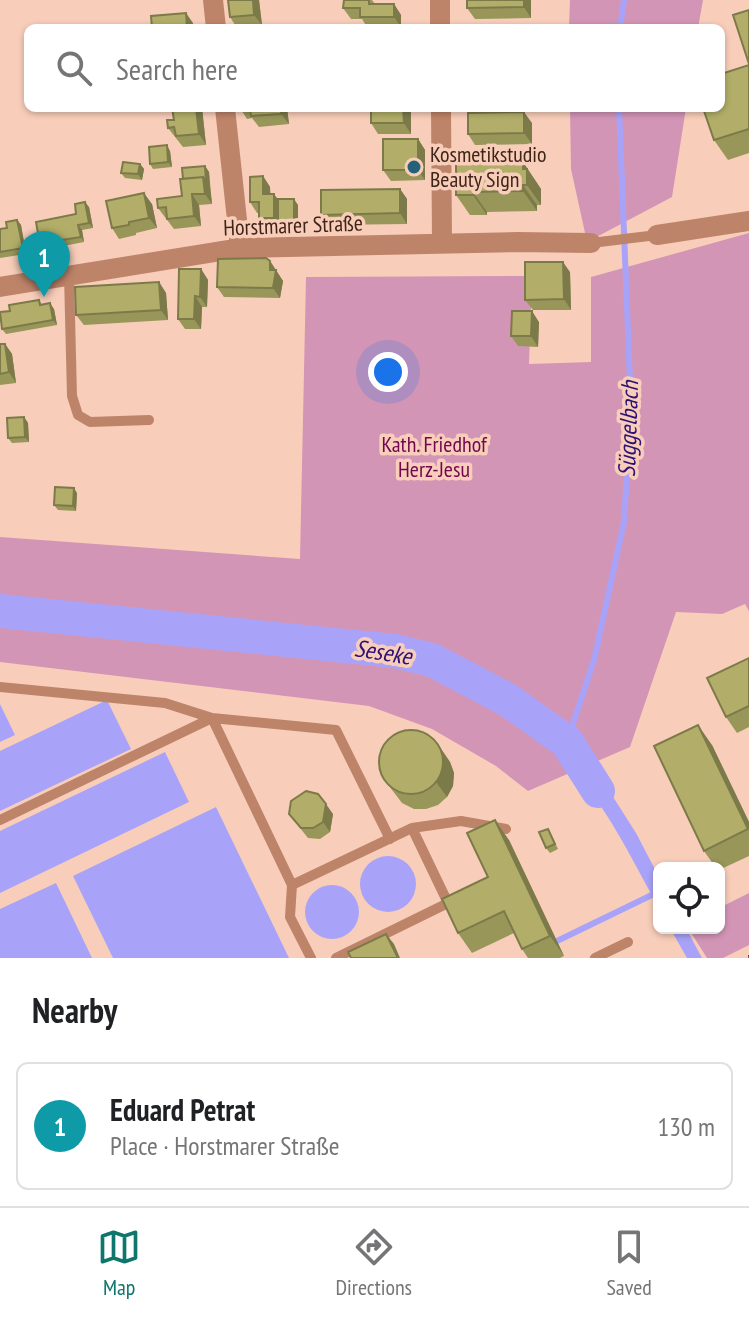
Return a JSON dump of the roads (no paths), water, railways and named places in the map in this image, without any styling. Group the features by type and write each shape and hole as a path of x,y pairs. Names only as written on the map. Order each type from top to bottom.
{"street":[{"path":"213,0 216,24"},
{"path":"440,0 440,24"},
{"path":"225,112 240,248"},
{"path":"441,112 442,243"},
{"path":"657,235 749,221"},
{"name":"Horstmarer Straße","path":"0,287 240,248 591,243"}],"lane":[{"path":"591,243 657,235"},
{"path":"69,276 74,409 90,422 149,420"},
{"path":"0,687 165,703 212,718 336,730 390,839"},
{"path":"0,820 212,718"},
{"path":"212,718 292,885 290,917 311,958"},
{"path":"292,885 412,828 461,821 506,829"},
{"path":"336,958 448,903 412,828"},
{"path":"595,958 628,942"}],"waterway":[{"name":"Süggelbach","path":"621,24 624,0"},
{"name":"Süggelbach","path":"567,742 594,660 624,522 631,407 619,112"},
{"name":"Seseke","path":"0,611 395,651 432,660 508,700 567,742 598,791"},
{"path":"557,941 653,894"}],"place":[{"name":"Kosmetikstudio Beauty Sign","path":"414,167"},
{"name":"Eduard Petrat","path":"44,297"}],"park label":[{"name":"Kath. Friedhof Herz-Jesu","path":"434,456"}]}
